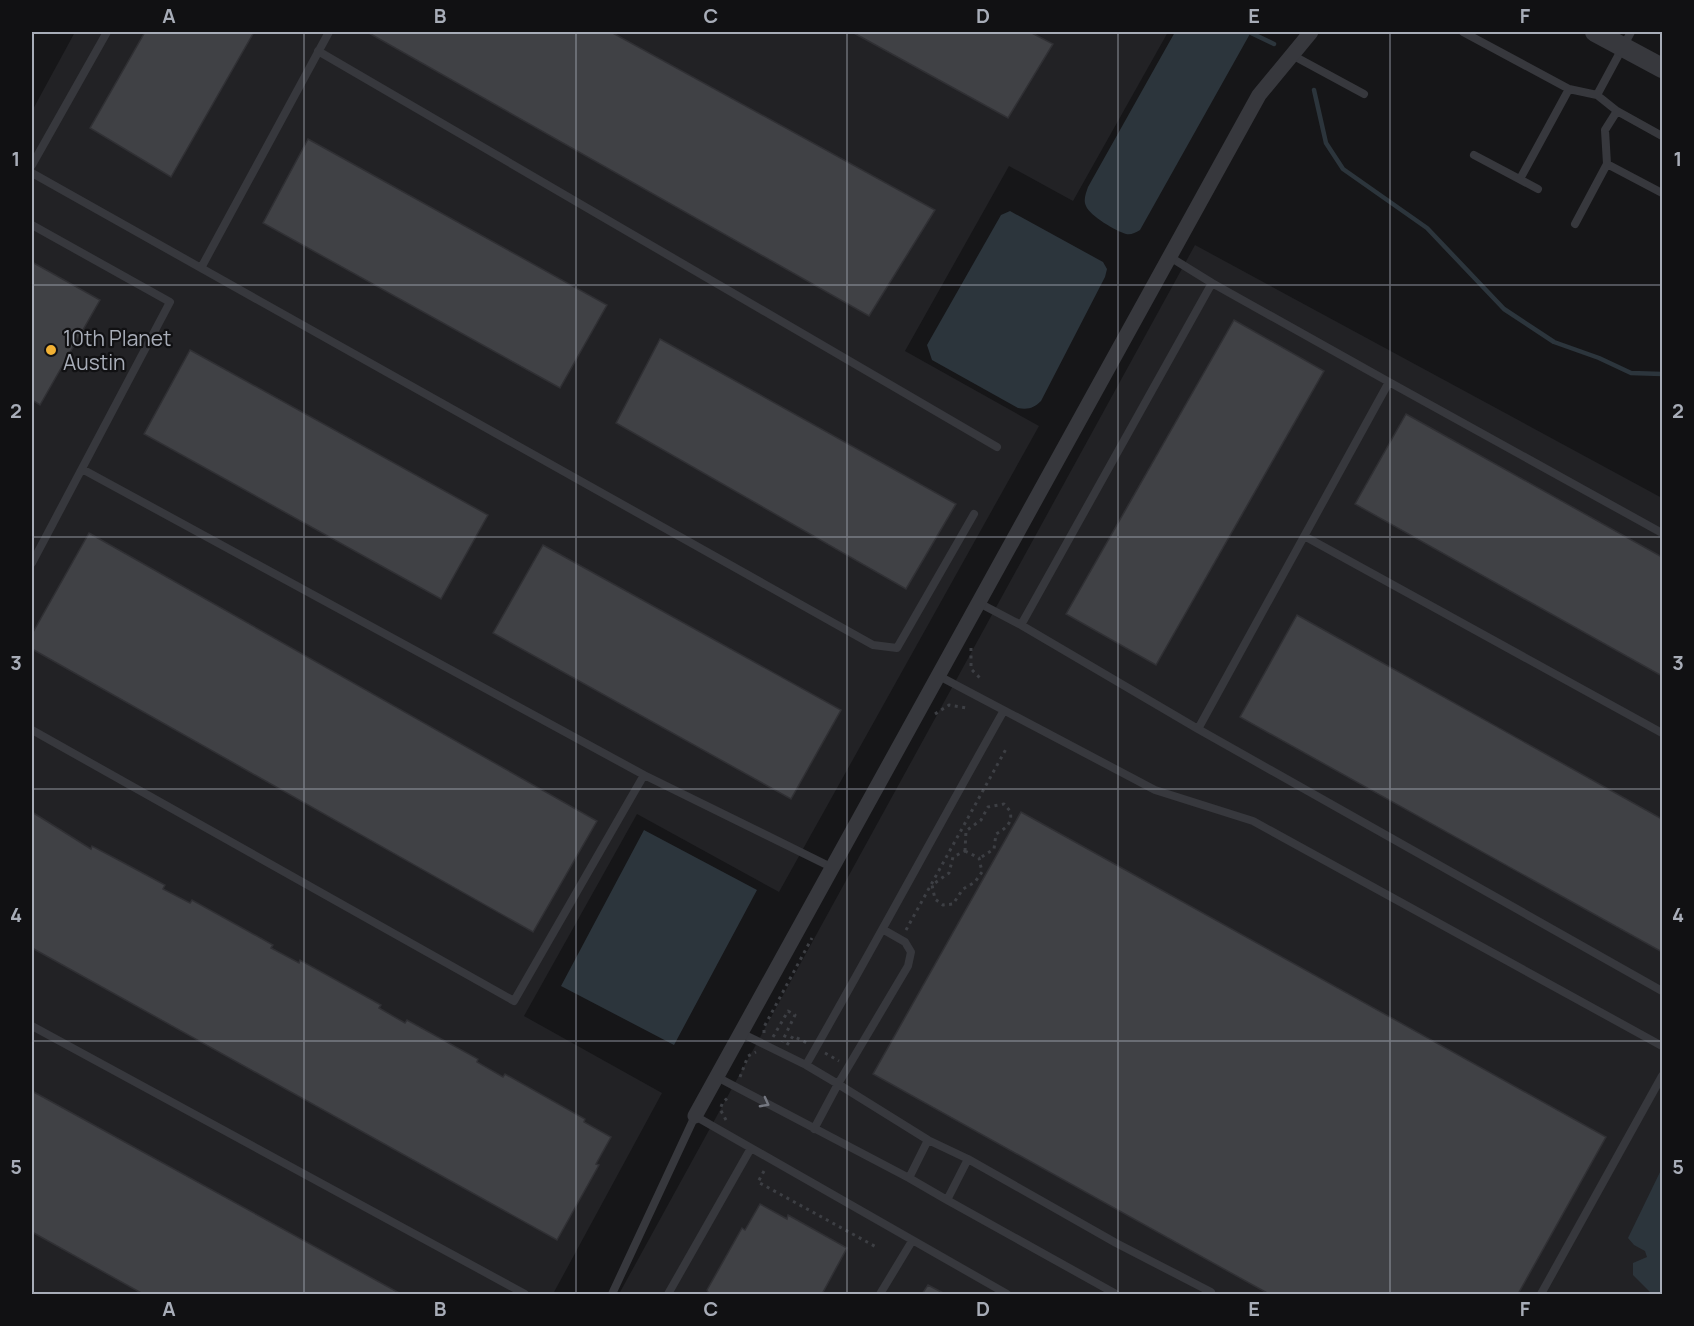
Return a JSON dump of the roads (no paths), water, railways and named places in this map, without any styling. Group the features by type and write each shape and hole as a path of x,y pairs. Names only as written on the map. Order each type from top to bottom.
{"street":[{"path":"695,1116 1259,95 1311,32"},
{"path":"1595,32 1627,39 1662,68"}],"lane":[{"path":"32,165 107,32"},
{"path":"201,268 329,32"},
{"path":"1463,32 1569,89 1597,95 1617,111 1662,136"},
{"path":"1597,95 1627,39"},
{"path":"318,51 997,447"},
{"path":"1292,55 1364,94"},
{"path":"1520,179 1569,89"},
{"path":"1575,224 1607,164 1605,130 1617,111"},
{"path":"1474,155 1538,189"},
{"path":"1607,164 1662,193"},
{"path":"32,172 873,645 897,648 974,514"},
{"path":"32,225 170,302 32,563"},
{"path":"1170,257 1212,283 1662,533"},
{"path":"1021,625 1212,283"},
{"path":"1198,729 1306,537 1389,382"},
{"path":"82,469 644,775 832,868"},
{"path":"1306,537 1662,733"},
{"path":"979,603 1662,990"},
{"path":"939,676 1003,712 1070,744 1155,790 1253,821 1662,1046"},
{"path":"806,1065 884,930 917,864 1003,712"},
{"path":"32,730 514,1001 644,775"},
{"path":"814,1128 908,966 910,952 905,942 884,930"},
{"path":"32,1026 525,1294"},
{"path":"741,1033 806,1065 928,1140 968,1159 1116,1243 1212,1294"},
{"path":"1541,1294 1662,1076"},
{"path":"717,1077 909,1178 1116,1294"},
{"path":"612,1294 695,1116 1007,1294"},
{"path":"909,1178 928,1140"},
{"path":"668,1294 751,1148"},
{"path":"947,1200 968,1159"},
{"path":"880,1294 912,1241"}],"waterway":[{"path":"1249,32 1274,44"},
{"path":"1314,90 1326,143 1343,169 1427,228 1504,309 1554,342 1599,358 1631,373 1662,374"}],"place":[{"name":"10th Planet Austin","path":"51,350"}]}
